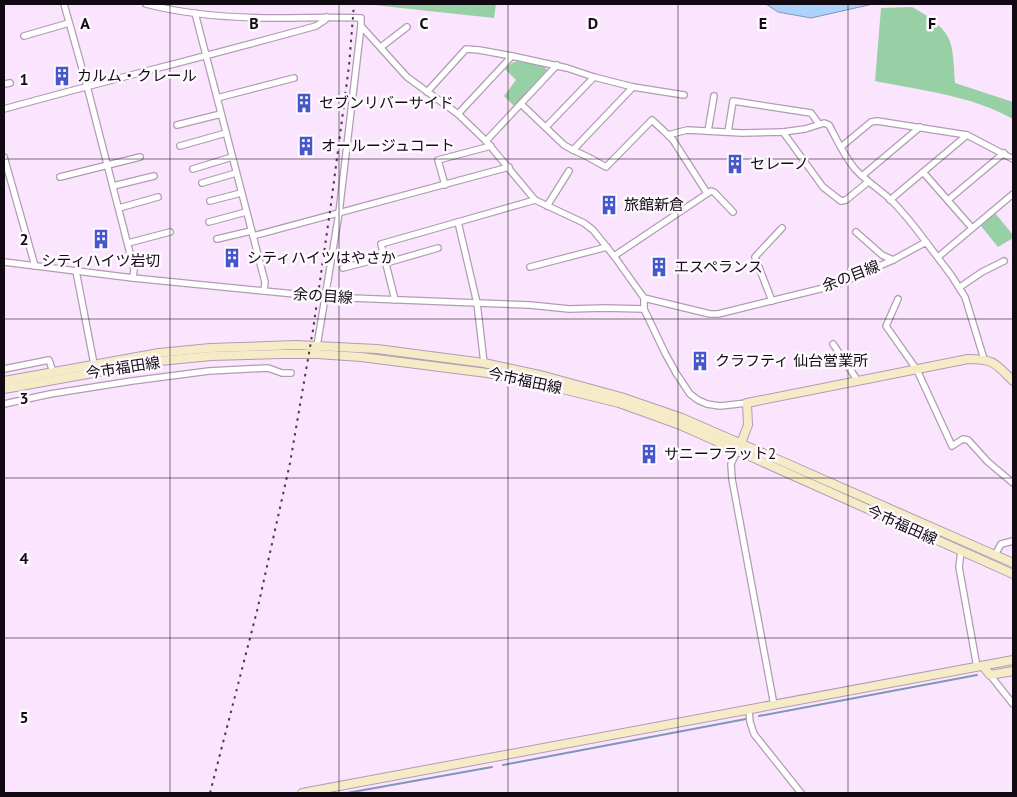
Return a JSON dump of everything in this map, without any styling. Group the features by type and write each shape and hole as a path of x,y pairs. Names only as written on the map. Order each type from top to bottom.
{"main road":[{"name":"今市福田線","path":"4,381 159,352 288,345 377,349 484,363 544,376 621,397 682,418 739,447 1013,574"},
{"name":"今市福田線","path":"4,389 160,361 211,356 302,354 361,357 487,372 619,404 680,425 739,447 1013,564"},
{"path":"739,447 748,425 747,403 968,359 991,361 1013,381"},
{"path":"302,793 1013,660"},
{"path":"980,666 990,674 1013,671"}],"street":[{"path":"64,4 128,242 134,274"},
{"path":"146,4 195,13 235,17 361,18 339,213 317,346"},
{"path":"195,13 252,233 264,288"},
{"path":"4,109 316,26 327,17"},
{"path":"24,36 70,24"},
{"path":"361,26 407,77 458,114 486,141 536,200 584,223 593,230 614,256 644,304 665,353 690,394 706,404 720,406 747,403"},
{"path":"381,47 407,27"},
{"path":"427,92 466,49 557,65 634,87 684,96"},
{"path":"458,114 512,56"},
{"path":"486,141 557,65"},
{"path":"546,127 594,77"},
{"path":"217,98 294,78"},
{"path":"573,150 634,87"},
{"path":"708,131 714,96"},
{"path":"728,132 733,101 811,112 819,124"},
{"path":"521,104 564,145 606,167 652,120 668,135 707,193"},
{"path":"177,125 221,114"},
{"path":"841,147 871,122 877,121 967,135 1013,159"},
{"path":"668,135 687,130 783,132 805,129 824,123 829,125 850,161 862,176 910,219 960,287 965,297 984,359"},
{"path":"862,176 920,127"},
{"path":"783,132 823,188 840,201 846,200 868,182"},
{"path":"180,146 226,133"},
{"path":"890,200 967,135"},
{"path":"445,185 438,160 491,146"},
{"path":"948,200 1004,153"},
{"path":"4,157 34,262"},
{"path":"60,177 140,157"},
{"path":"193,169 232,157"},
{"path":"218,239 339,213 509,167"},
{"path":"547,206 569,171"},
{"path":"923,172 972,228"},
{"path":"202,182 236,173"},
{"path":"113,186 154,176"},
{"path":"614,256 707,193 714,192 733,212"},
{"path":"210,202 241,193"},
{"path":"938,257 1013,194"},
{"path":"118,208 158,197"},
{"path":"395,300 381,244 536,200"},
{"path":"209,222 246,212"},
{"path":"458,222 477,302 484,363"},
{"path":"772,301 755,257 782,228"},
{"path":"128,242 170,232"},
{"path":"856,232 882,254 893,260"},
{"name":"余の目線","path":"4,262 34,262 76,271 134,274 264,288 325,297 477,302 569,309 644,304 718,314 836,285 893,260 926,242"},
{"path":"530,267 607,247"},
{"path":"344,268 438,248"},
{"path":"960,287 982,272 1004,261"},
{"path":"76,271 94,364"},
{"path":"898,299 886,326 917,370 952,446 963,439 968,440 988,462 1013,483"},
{"path":"832,344 858,381"},
{"path":"4,369 49,360 53,372"},
{"path":"4,404 68,391 209,371 268,368 282,373 292,373"},
{"path":"739,447 731,464 732,479 774,705"},
{"path":"995,555 1000,544 1013,541"},
{"path":"961,551 958,567 980,666"},
{"path":"990,674 1013,704"},
{"path":"748,710 754,734 801,793"}],"green space":[{"path":"364,4 496,4 494,18"},
{"path":"912,7 937,23 948,37 953,53 955,83 1013,102 1013,119 964,99 875,81 881,8"},
{"path":"517,61 544,66 547,70 514,106 504,96 516,80 505,69"},
{"path":"995,213 1013,235 1013,238 998,247 981,226"}],"water":[{"path":"766,4 873,4 811,18 778,12"}],"waterway":[{"path":"759,716 977,675"},
{"path":"503,765 746,719"},
{"path":"347,793 492,767"}],"railway":[{"path":"210,793 257,611 290,463 313,330 331,204 349,66 354,4"}],"place":[{"name":"カルム・クレール","path":"62,76"},
{"name":"セブンリバーサイド","path":"304,103"},
{"name":"オールージュコート","path":"306,146"},
{"name":"セレーノ","path":"735,164"},
{"name":"旅館新倉","path":"609,205"},
{"name":"シティハイツ岩切","path":"101,239"},
{"name":"シティハイツはやさか","path":"232,258"},
{"name":"エスペランス","path":"659,267"},
{"name":"クラフティ 仙台営業所","path":"700,361"},
{"name":"サニーフラット2","path":"649,454"}]}
